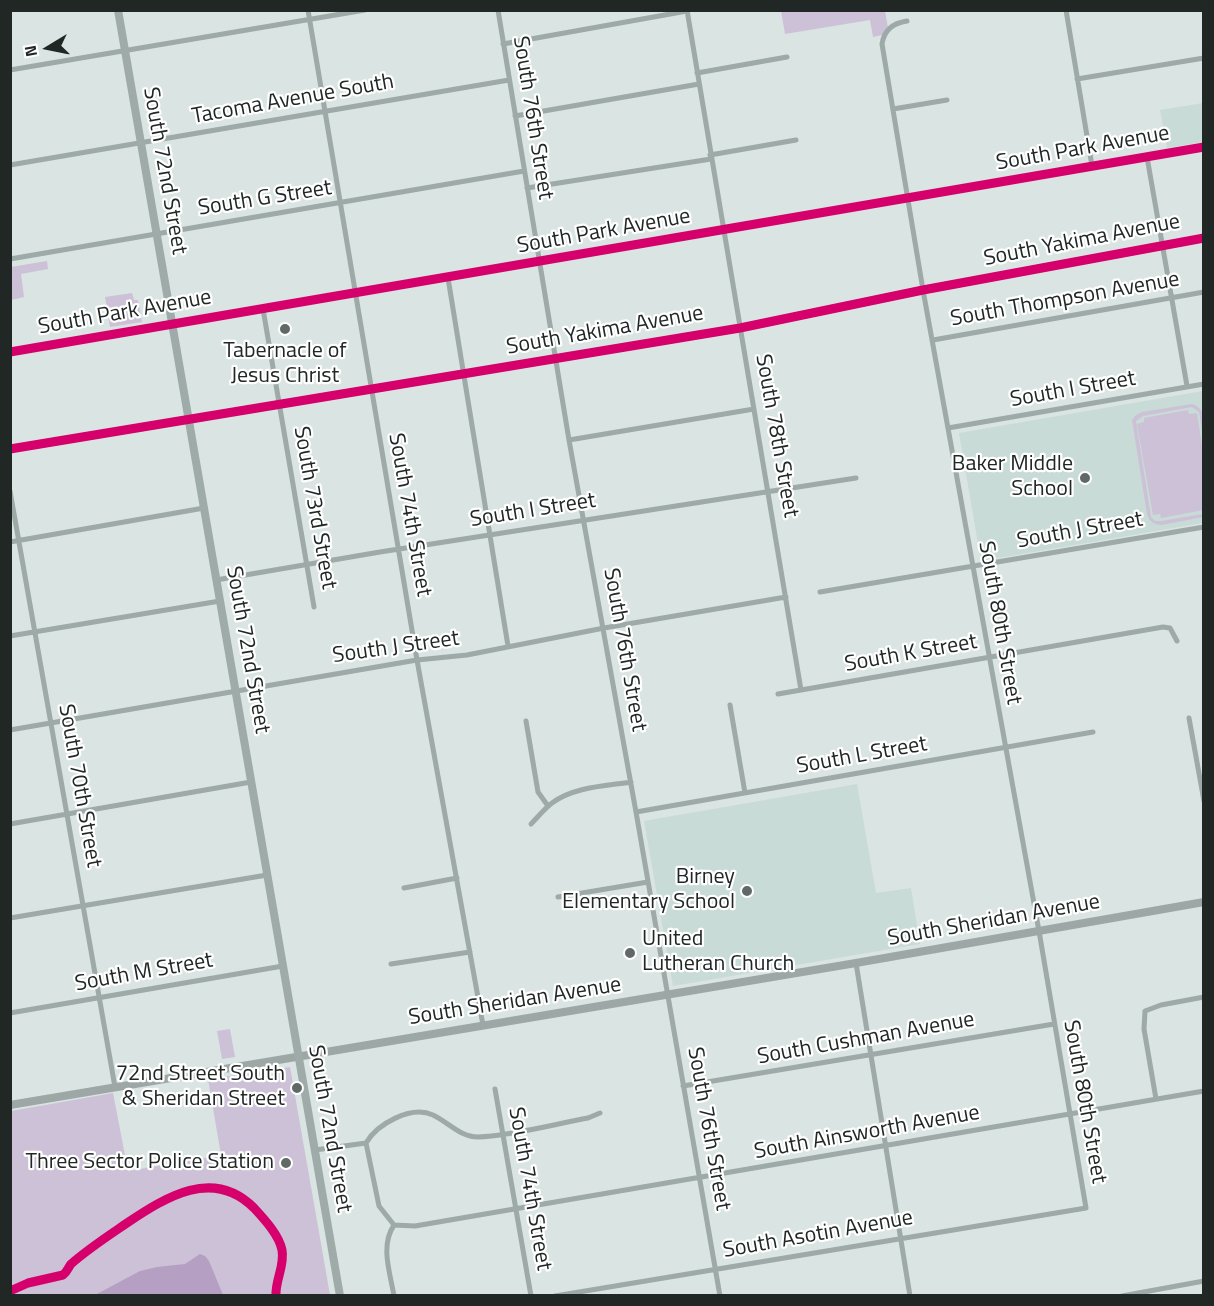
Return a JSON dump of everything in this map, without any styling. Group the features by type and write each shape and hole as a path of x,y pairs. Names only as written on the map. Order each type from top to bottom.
{"main road":[{"name":"South 72nd Street","path":"118,10 340,1296"},
{"name":"South Yakima Avenue","path":"10,449 371,391 740,328 923,290 1203,238"},
{"name":"South Sheridan Avenue","path":"10,1105 1203,903"}],"street":[{"name":"South 74th Street","path":"308,10 417,660 483,1024"},
{"path":"10,70 366,10"},
{"name":"South 76th Street","path":"498,10 569,440 604,628 720,1296"},
{"path":"1066,10 1092,166"},
{"path":"503,44 687,11"},
{"name":"South 78th Street","path":"687,11 801,690"},
{"name":"South 80th Street","path":"907,21 889,28 882,44 923,290 1039,931 1086,1208"},
{"path":"697,73 787,57"},
{"path":"1077,78 1203,58"},
{"name":"Tacoma Avenue South","path":"10,165 509,80"},
{"path":"515,116 699,84"},
{"path":"893,109 947,100"},
{"path":"527,188 711,157 796,140"},
{"name":"South Park Avenue","path":"10,352 908,200 1203,147"},
{"path":"1147,157 1187,386"},
{"name":"South G Street","path":"10,259 524,171"},
{"path":"448,278 508,646"},
{"name":"South Thompson Avenue","path":"933,340 1203,292"},
{"name":"South 73rd Street","path":"263,309 314,607"},
{"name":"South I Street","path":"948,428 1203,384"},
{"path":"569,440 754,409"},
{"name":"South I Street","path":"216,580 583,519 856,478"},
{"name":"South 70th Street","path":"10,491 115,1088"},
{"path":"10,542 204,508"},
{"name":"South J Street","path":"820,592 1203,527"},
{"name":"South J Street","path":"10,730 417,660 467,655 604,628 786,597"},
{"path":"10,636 220,601"},
{"name":"South K Street","path":"778,694 1156,628 1169,627 1177,641"},
{"path":"730,705 745,793"},
{"path":"1189,718 1203,801"},
{"path":"526,721 538,792 549,806"},
{"name":"South L Street","path":"636,812 1093,732"},
{"path":"10,824 251,782"},
{"path":"531,824 549,806 572,793 631,782"},
{"path":"10,918 267,874"},
{"path":"404,888 457,878"},
{"path":"558,897 648,882"},
{"path":"391,964 470,952"},
{"path":"856,963 869,1055 910,1296"},
{"name":"South M Street","path":"10,1013 283,966"},
{"path":"1156,1100 1144,1029 1145,1010 1203,997"},
{"name":"South Cushman Avenue","path":"683,1086 1054,1024"},
{"name":"South 74th Street","path":"495,1089 531,1296"},
{"name":"South Ainsworth Avenue","path":"394,1225 415,1226 699,1179 1203,1091"},
{"path":"315,1150 366,1143 376,1130 389,1120 422,1113 435,1116 451,1127 474,1137 503,1134 588,1118 600,1113"},
{"path":"366,1143 379,1206 394,1225 388,1233 386,1249 394,1296"},
{"name":"South Asotin Avenue","path":"555,1296 1086,1208"},
{"path":"1122,1296 1203,1281"}],"shaded area":[{"path":"781,11 885,11 888,28 882,35 873,37 870,20 785,34"},
{"path":"1203,103 1203,142 1167,148 1160,110"},
{"path":"47,261 48,269 21,274 24,297 11,300 11,267"},
{"path":"132,293 134,300 138,300 142,322 110,327 105,297"},
{"name":"Baker Middle School","path":"1203,391 1203,523 981,561 959,433"},
{"path":"1192,404 1197,406 1202,413 1203,437 1199,412 1192,407 1143,416 1136,421 1151,517 1155,521 1161,521 1203,514 1203,517 1157,524 1151,521 1147,514 1132,420 1142,412"},
{"path":"1188,410 1189,414 1197,413 1203,452 1203,510 1161,518 1160,514 1153,515 1137,424 1144,422 1144,418"},
{"name":"Birney Elementary School","path":"857,784 876,893 911,888 920,944 673,986 644,821"},
{"path":"230,1029 235,1057 222,1059 217,1031"},
{"path":"290,1067 330,1295 11,1295 11,1111 113,1093 128,1171 221,1155 208,1079"},
{"path":"200,1254 209,1261 223,1295 95,1295 140,1271 185,1264"}],"cycle path":[{"path":"10,352 1204,147"},
{"path":"10,449 740,328 923,290 1204,238"},
{"path":"10,1291 28,1283 63,1275 71,1264 84,1253 142,1213 174,1196 190,1190 206,1188 222,1189 238,1196 254,1208 275,1233 283,1256 276,1296"}],"place":[{"name":"Tabernacle of Jesus Christ","path":"285,329"},
{"name":"Baker Middle School","path":"1085,478"},
{"name":"Birney Elementary School","path":"747,891"},
{"name":"United Lutheran Church","path":"630,953"},
{"name":"72nd Street South & Sheridan Street","path":"297,1088"},
{"name":"Three Sector Police Station","path":"286,1163"}]}
